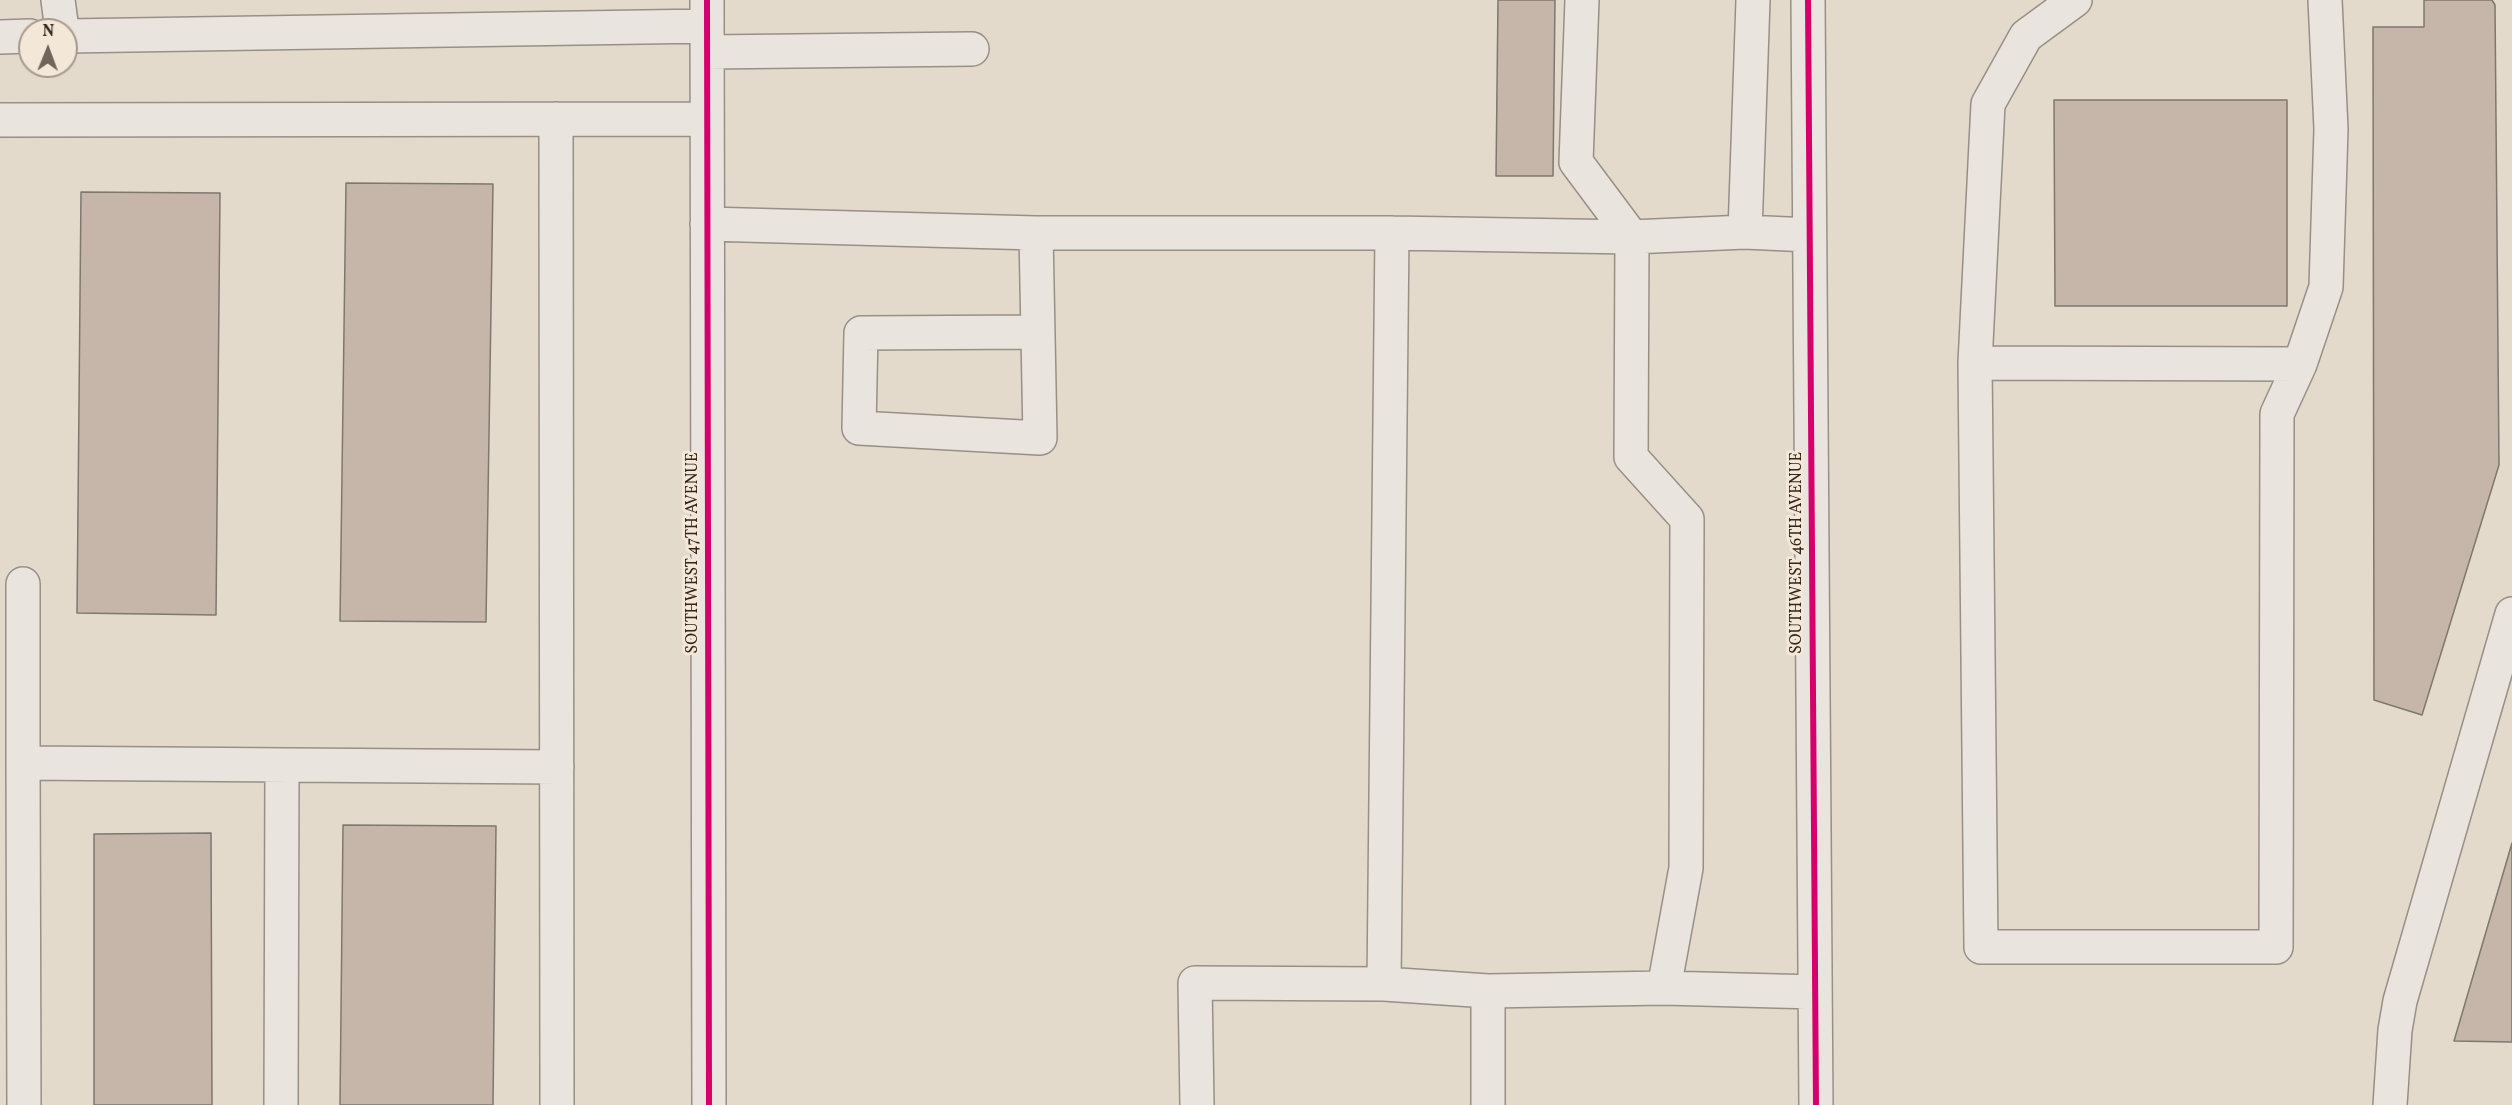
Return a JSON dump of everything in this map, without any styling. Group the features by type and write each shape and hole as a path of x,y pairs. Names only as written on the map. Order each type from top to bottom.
{"street":[{"path":"58,0 60,18"},
{"path":"1582,0 1576,162 1632,237 1631,457 1687,519 1686,868 1664,988"},
{"path":"1745,232 1753,0"},
{"name":"SOUTHWEST 46TH AVENUE","path":"1808,0 1816,1105"},
{"path":"2075,0 2026,36 1988,104 1975,363 1980,947 2276,947 2277,414 2300,364 2326,288 2331,129 2325,0"},
{"path":"78,36 707,26 972,49"},
{"name":"SOUTHWEST 47TH AVENUE","path":"707,26 709,1105"},
{"path":"0,37 18,36"},
{"path":"556,119 557,1105"},
{"path":"0,120 707,119"},
{"path":"707,224 1036,233 1392,232 1632,237 1745,232 1809,235"},
{"path":"1384,984 1392,232"},
{"path":"1036,233 1038,332 1040,438 859,428 861,333 1038,332"},
{"path":"1975,363 2300,364"},
{"path":"22,584 24,1105"},
{"path":"2390,1105 2395,1030 2400,1000 2512,614"},
{"path":"23,763 557,767"},
{"path":"281,1105 282,765"},
{"path":"1197,1105 1195,983 1384,984 1488,991 1664,988 1815,992"},
{"path":"1488,991 1488,1105"}],"building":[{"path":"1498,0 1555,0 1553,176 1496,176"},
{"path":"2424,0 2492,0 2495,5 2499,465 2422,715 2374,700 2373,27 2424,27"},
{"path":"2054,100 2287,100 2287,306 2055,306"},
{"path":"346,183 493,184 486,622 340,621"},
{"path":"81,192 220,193 216,615 77,613"},
{"path":"343,825 496,826 493,1105 340,1105"},
{"path":"211,833 212,1105 94,1105 94,834"},
{"path":"2512,843 2512,1042 2454,1041"}],"cycle path":[{"path":"707,0 709,1105"},
{"path":"1808,0 1816,1105"}]}
